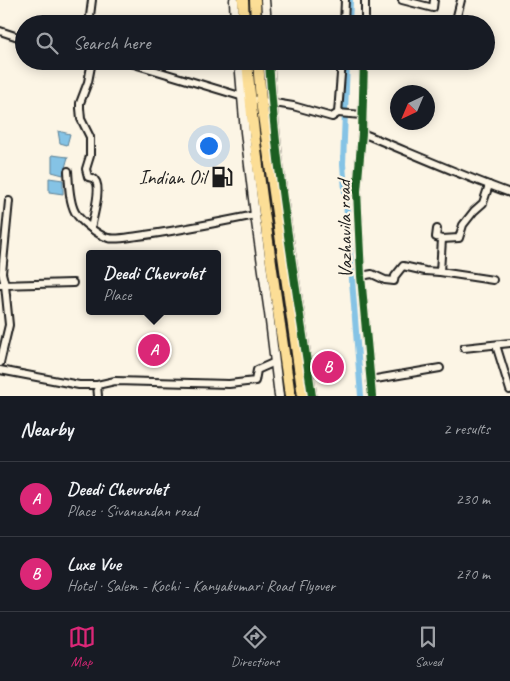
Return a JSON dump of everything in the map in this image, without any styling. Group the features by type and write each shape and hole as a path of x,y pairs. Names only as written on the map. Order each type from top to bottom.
{"highway":[{"path":"243,0 244,15"},
{"path":"255,0 256,15"},
{"path":"246,70 246,98 290,396"},
{"path":"259,70 261,101 303,396"}],"street":[{"path":"90,15 92,0"},
{"path":"234,0 235,15"},
{"path":"266,0 267,15"},
{"path":"344,15 345,0"},
{"path":"365,0 365,15"},
{"path":"402,0 433,8 434,0"},
{"path":"457,15 461,0"},
{"path":"0,31 15,36"},
{"path":"90,70 80,108 81,119 90,138 90,156 86,169 88,177 96,180 98,190 91,228"},
{"path":"154,70 246,98 293,106 332,117 336,115 362,115"},
{"path":"241,70 246,98 244,132 279,396"},
{"path":"270,70 287,230 312,396"},
{"path":"336,115 341,70"},
{"name":"Vazhavila road","path":"364,70 362,133 357,191 361,276 372,396"},
{"path":"362,133 510,193"},
{"path":"68,171 75,212 91,228 108,238 209,225 255,215"},
{"path":"437,229 436,237 442,239 459,238 464,224 483,203 489,185"},
{"path":"0,363 9,325 3,285 2,250 9,201"},
{"path":"440,272 442,239"},
{"path":"361,276 372,274 385,280 394,281 395,276 403,266 425,271 493,280"},
{"path":"3,285 73,283"},
{"path":"464,348 510,343"},
{"path":"496,345 510,390"},
{"path":"0,370 79,385 97,385 115,381 229,384 255,381 257,370 275,362"},
{"path":"370,380 440,368"},
{"path":"97,385 98,396"}],"water":[{"path":"58,131 70,134 67,145 60,143"},
{"path":"52,155 68,157 63,175 52,172"},
{"path":"49,178 63,180 63,194 49,192"}],"waterway":[{"path":"349,15 350,0"},
{"path":"347,70 343,164 361,396"}],"cycle path":[{"path":"270,70 281,187 312,396"},
{"path":"364,70 362,133 357,191 361,276 372,396"}],"place":[{"name":"Indian Oil","path":"222,177"},
{"name":"Deedi Chevrolet","path":"154,350"},
{"name":"Luxe Vue","path":"328,367"}]}
